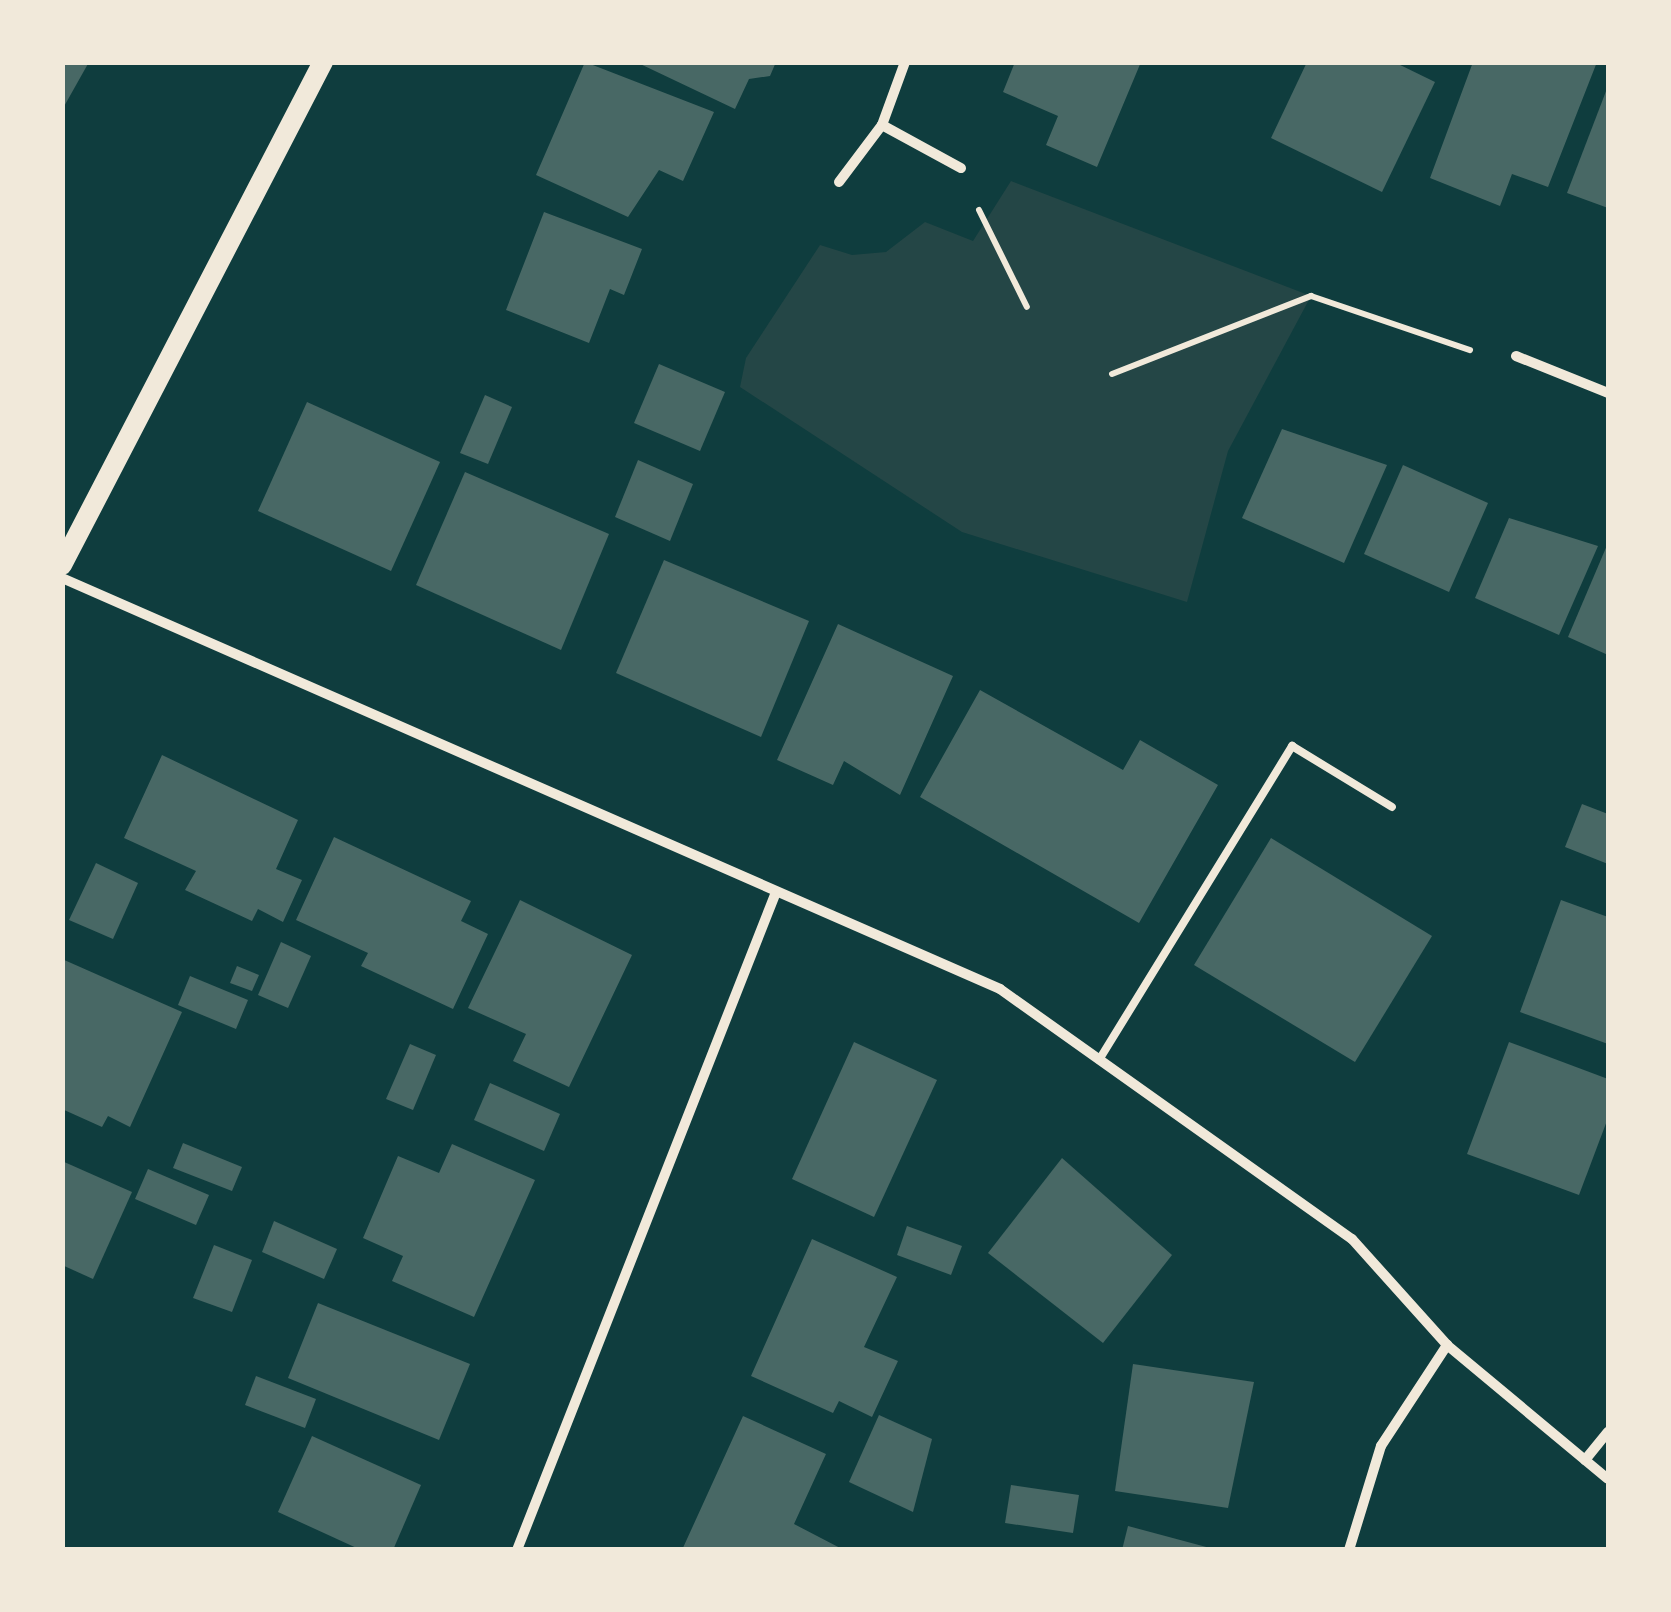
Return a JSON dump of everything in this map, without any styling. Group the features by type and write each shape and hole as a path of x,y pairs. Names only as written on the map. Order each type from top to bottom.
{"main road":[{"path":"62,565 322,62"}],"street":[{"path":"839,182 882,124 905,62"},
{"path":"882,124 961,168"},
{"path":"1516,356 1608,393"},
{"path":"62,578 1000,989 1352,1239 1447,1345 1608,1478"},
{"path":"516,1550 776,892"},
{"path":"1349,1550 1382,1446 1447,1345"},
{"path":"1585,1460 1608,1432"}],"lane":[{"path":"1100,1060 1292,746 1392,807"}],"path":[{"path":"961,168 1027,307"},
{"path":"1112,374 1311,296 1447,348 1516,356"}],"shaded area":[{"path":"1011,181 1311,296 1228,451 1187,602 962,532 740,387 746,358 820,245 852,255 886,252 925,222 973,241"}],"building":[{"path":"62,62 89,62 62,110"},
{"path":"585,62 714,112 683,181 659,170 628,217 536,175"},
{"path":"636,62 776,62 770,76 749,79 735,109"},
{"path":"1015,62 1141,62 1097,167 1046,145 1058,116 1003,92"},
{"path":"1307,62 1394,62 1435,82 1382,192 1271,138"},
{"path":"1473,62 1597,62 1548,187 1512,174 1500,206 1430,178"},
{"path":"1608,86 1608,208 1567,193"},
{"path":"544,212 642,249 624,295 610,289 589,343 506,310"},
{"path":"659,364 725,392 700,451 634,423"},
{"path":"485,395 512,407 488,464 460,453"},
{"path":"307,402 440,462 391,571 258,511"},
{"path":"1282,429 1387,465 1344,563 1242,518"},
{"path":"638,460 693,484 670,541 615,517"},
{"path":"1403,465 1488,503 1449,592 1364,554"},
{"path":"465,472 609,534 561,650 416,585"},
{"path":"1509,518 1598,546 1559,635 1475,598"},
{"path":"1608,543 1608,655 1568,637"},
{"path":"664,560 809,621 761,737 616,673"},
{"path":"838,624 953,676 900,795 844,761 833,785 777,760"},
{"path":"980,690 1123,770 1140,740 1218,785 1139,923 920,797"},
{"path":"162,755 298,820 276,869 302,880 283,922 258,909 252,921 185,890 196,871 124,838"},
{"path":"1582,804 1608,814 1608,864 1565,847"},
{"path":"334,837 471,901 461,921 488,934 453,1009 361,966 368,953 296,920"},
{"path":"1271,838 1432,936 1355,1062 1194,965"},
{"path":"96,863 138,883 113,939 69,920"},
{"path":"520,900 632,955 569,1087 513,1061 526,1034 468,1008"},
{"path":"1561,900 1608,917 1608,1044 1520,1012"},
{"path":"281,942 311,956 288,1008 258,995"},
{"path":"62,959 182,1012 130,1127 108,1116 102,1127 62,1109"},
{"path":"237,966 259,975 252,991 230,983"},
{"path":"190,976 248,1000 236,1029 178,1005"},
{"path":"854,1042 937,1080 874,1217 792,1179"},
{"path":"1509,1042 1608,1079 1608,1118 1579,1195 1467,1154"},
{"path":"410,1044 436,1055 413,1110 386,1099"},
{"path":"490,1083 560,1114 544,1151 474,1120"},
{"path":"183,1143 242,1167 232,1191 173,1168"},
{"path":"452,1144 535,1180 474,1317 392,1281 403,1256 363,1238 398,1156 439,1173"},
{"path":"1062,1158 1172,1255 1103,1343 988,1253"},
{"path":"62,1161 132,1192 93,1279 62,1265"},
{"path":"148,1169 209,1195 196,1225 135,1199"},
{"path":"274,1221 337,1249 324,1279 262,1252"},
{"path":"907,1226 962,1246 951,1275 897,1255"},
{"path":"812,1239 897,1277 864,1347 898,1361 872,1417 839,1401 833,1413 751,1376"},
{"path":"214,1245 252,1260 232,1312 193,1298"},
{"path":"318,1303 470,1364 439,1440 288,1378"},
{"path":"1133,1364 1254,1382 1228,1508 1115,1491"},
{"path":"256,1376 316,1399 305,1428 245,1405"},
{"path":"879,1415 932,1439 913,1512 849,1482"},
{"path":"743,1416 826,1454 794,1524 844,1550 682,1550"},
{"path":"312,1436 421,1485 393,1550 361,1550 278,1512"},
{"path":"1011,1485 1079,1495 1073,1533 1005,1523"},
{"path":"1128,1526 1210,1548 1210,1550 1122,1550"}]}
